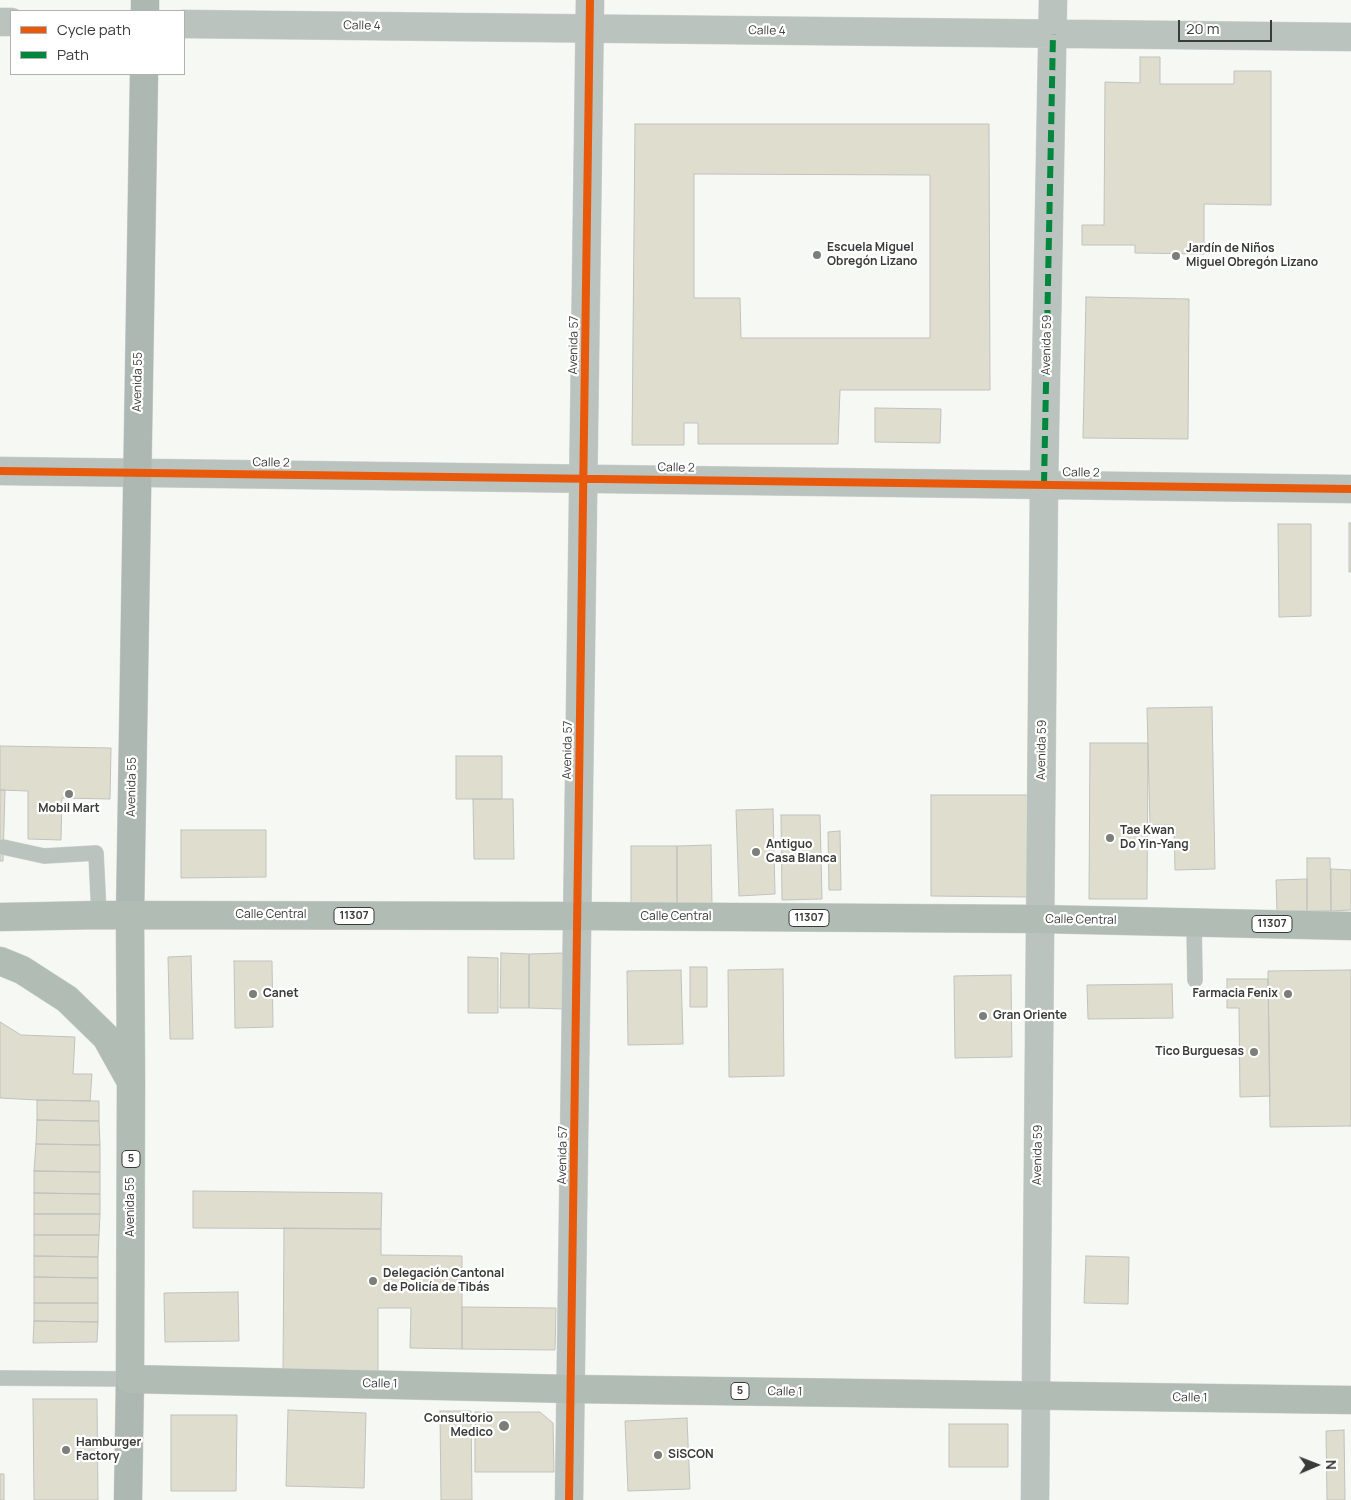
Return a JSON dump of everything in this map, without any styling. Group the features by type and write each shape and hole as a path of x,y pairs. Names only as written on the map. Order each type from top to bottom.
{"main road":[{"name":"Calle Central","path":"0,917 130,915 1040,919 1351,926"},
{"name":"Avenida 55","path":"130,915 130,1379"},
{"name":"5","path":"0,961 22,970 67,999 106,1037 131,1082"},
{"name":"Calle 1","path":"130,1379 1351,1400"}],"street":[{"name":"Avenida 57","path":"570,1500 590,0"},
{"name":"Avenida 59","path":"1035,1500 1044,484 1054,0"},
{"name":"Calle 4","path":"185,24 1351,37"},
{"name":"Avenida 55","path":"130,915 144,75"},
{"name":"Calle 2","path":"0,471 1351,489"},
{"name":"Avenida 55","path":"128,1500 130,1379"}],"lane":[{"path":"3,847 44,856 96,853 99,915"},
{"path":"1194,923 1196,980"},
{"path":"0,1378 130,1379"}],"building":[{"path":"1140,57 1160,57 1160,84 1234,84 1234,71 1271,71 1271,205 1204,204 1204,254 1135,253 1135,245 1082,245 1082,225 1104,225 1105,82 1140,83"},
{"path":"635,124 989,124 990,390 840,390 838,444 698,444 698,423 684,423 684,445 632,445","holes":["694,174 930,175 930,338 741,338 740,298 694,298"]},
{"path":"1086,297 1189,299 1188,439 1083,438"},
{"path":"875,408 941,409 940,443 875,442"},
{"path":"1349,523 1351,523 1351,572 1349,572"},
{"path":"1278,524 1311,524 1311,616 1279,617"},
{"path":"1212,707 1215,869 1175,870 1174,825 1150,825 1147,708"},
{"path":"1090,743 1148,743 1147,899 1089,899"},
{"name":"Mobil Mart","path":"0,746 111,748 110,799 62,798 61,840 28,839 28,791 0,790"},
{"path":"456,756 502,756 502,799 456,799"},
{"path":"0,790 5,790 3,861 0,861"},
{"path":"931,795 1032,795 1029,897 931,896"},
{"path":"473,799 513,799 514,859 474,859"},
{"name":"Antiguo Casa Blanca","path":"773,809 775,894 739,896 736,810"},
{"path":"781,815 820,815 822,899 782,900"},
{"path":"181,830 266,830 266,877 181,878"},
{"path":"840,831 841,890 829,890 828,832"},
{"path":"711,845 712,907 677,907 677,846"},
{"path":"631,846 677,846 677,907 631,906"},
{"path":"1307,858 1330,858 1331,911 1307,911"},
{"path":"1331,869 1351,870 1351,910 1331,911"},
{"path":"1307,879 1307,911 1277,911 1276,880"},
{"path":"501,953 529,954 529,1008 500,1008"},
{"path":"564,953 565,1009 529,1008 529,954"},
{"path":"191,956 193,1039 170,1039 168,957"},
{"path":"468,957 498,958 498,1013 468,1013"},
{"name":"Canet","path":"234,961 272,961 273,1027 235,1028"},
{"path":"690,967 707,967 707,1007 690,1007"},
{"path":"783,969 784,1076 729,1077 728,970"},
{"path":"681,970 683,1044 628,1045 627,971"},
{"path":"1351,970 1351,1126 1270,1127 1268,971"},
{"name":"Gran Oriente","path":"1011,975 1012,1057 955,1058 954,976"},
{"name":"Tico Burguesas","path":"1227,979 1268,979 1270,1096 1240,1097 1239,1008 1227,1008"},
{"path":"1172,984 1173,1018 1088,1019 1087,985"},
{"path":"0,1022 21,1035 75,1037 73,1074 92,1074 90,1101 0,1098"},
{"path":"37,1100 99,1101 99,1121 37,1120"},
{"path":"37,1120 99,1121 100,1145 36,1144"},
{"path":"36,1144 100,1145 100,1172 34,1171"},
{"path":"34,1171 100,1172 100,1194 34,1193"},
{"path":"193,1191 382,1193 381,1229 193,1228"},
{"path":"34,1193 100,1194 100,1214 34,1214"},
{"path":"34,1214 100,1214 99,1235 34,1235"},
{"name":"Delegación Cantonal de Policía de Tibás","path":"284,1228 381,1229 381,1255 462,1256 462,1349 410,1348 411,1308 378,1308 378,1375 283,1374"},
{"path":"34,1235 99,1235 98,1257 34,1256"},
{"path":"34,1256 98,1257 98,1278 34,1277"},
{"path":"1086,1256 1129,1257 1128,1304 1084,1303"},
{"path":"34,1277 98,1278 98,1303 34,1303"},
{"path":"238,1292 239,1341 165,1342 164,1293"},
{"path":"34,1303 98,1303 98,1322 34,1321"},
{"path":"462,1307 556,1308 555,1350 462,1349"},
{"path":"34,1321 98,1322 97,1342 33,1343"},
{"name":"Hamburger Factory","path":"33,1399 97,1399 98,1500 34,1500"},
{"path":"288,1410 366,1413 364,1488 286,1486"},
{"path":"440,1411 471,1411 472,1500 441,1500"},
{"path":"475,1412 540,1412 553,1423 554,1472 475,1472"},
{"path":"171,1415 237,1415 236,1491 171,1491"},
{"name":"SiSCON","path":"687,1418 690,1489 628,1491 625,1421"},
{"path":"949,1424 1008,1424 1008,1467 949,1467"},
{"path":"1344,1430 1345,1500 1327,1500 1326,1431"},
{"path":"0,1474 4,1474 4,1500 0,1500"}],"marked path":[{"path":"1044,484 1053,34"}],"cycle path":[{"path":"569,1500 590,0"},
{"path":"0,471 1351,489"}],"place":[{"name":"Escuela Miguel Obregón Lizano","path":"817,255"},
{"name":"Jardín de Niños Miguel Obregón Lizano","path":"1176,256"},
{"name":"Mobil Mart","path":"69,794"},
{"name":"Tae Kwan Do Yin-Yang","path":"1110,838"},
{"name":"Antiguo Casa Blanca","path":"756,852"},
{"name":"Canet","path":"253,994"},
{"name":"Farmacia Fenix","path":"1288,994"},
{"name":"Gran Oriente","path":"983,1016"},
{"name":"Tico Burguesas","path":"1254,1052"},
{"name":"Delegación Cantonal de Policía de Tibás","path":"373,1281"},
{"name":"Consultorio Medico","path":"504,1426"},
{"name":"Hamburger Factory","path":"66,1450"},
{"name":"SiSCON","path":"658,1455"}]}
